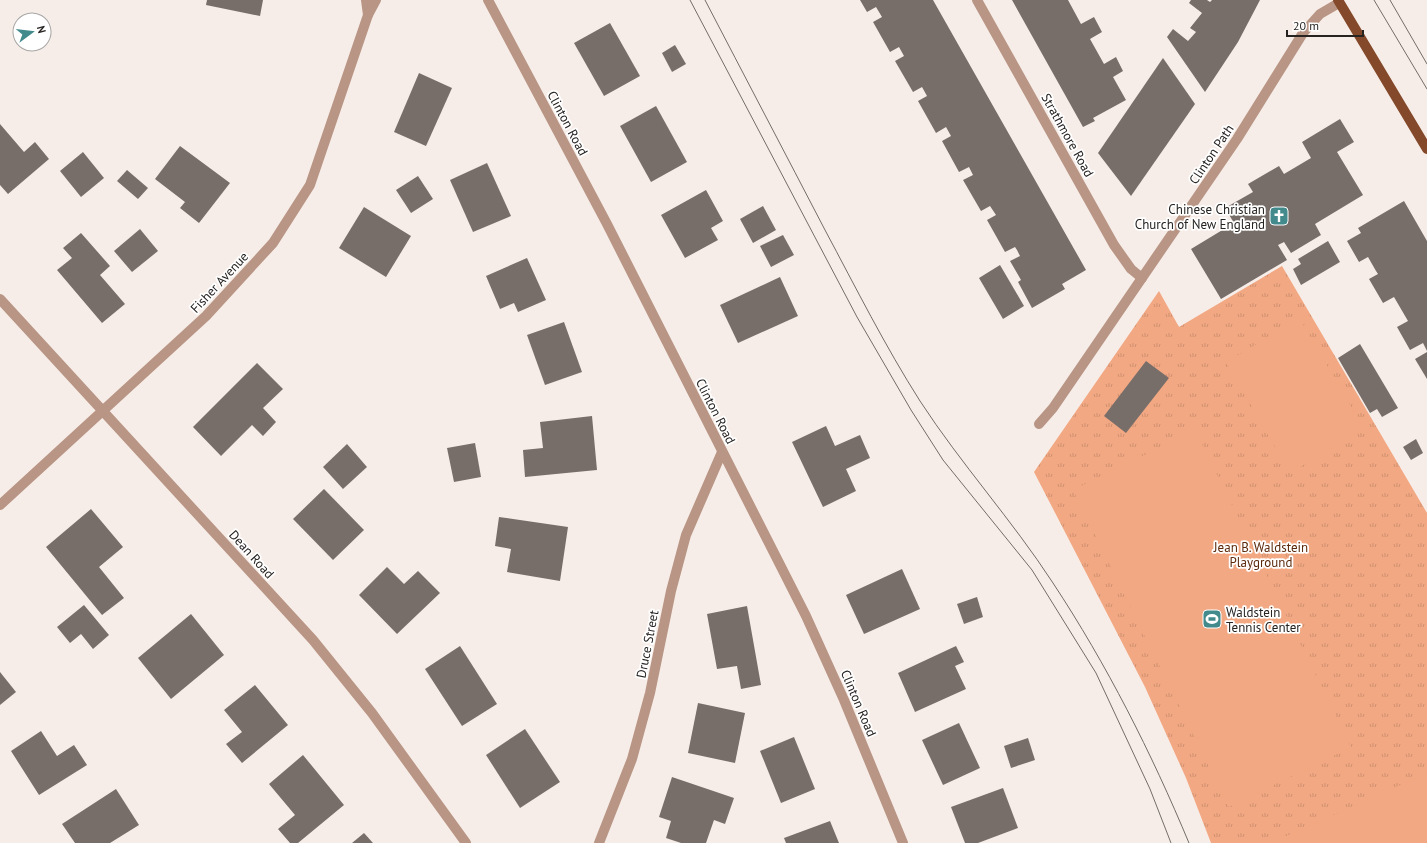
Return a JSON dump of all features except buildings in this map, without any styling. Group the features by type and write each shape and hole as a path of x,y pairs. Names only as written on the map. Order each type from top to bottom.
{"main road":[{"path":"1338,2 1427,149"}],"street":[{"name":"Fisher Avenue","path":"366,0 368,15"},
{"name":"Fisher Avenue","path":"0,504 206,316 274,243 310,185 368,15 376,0"},
{"name":"Clinton Road","path":"488,0 607,224 806,616 844,700 903,843"},
{"name":"Strathmore Road","path":"977,0 1114,245 1132,269 1142,278"},
{"name":"Clinton Path","path":"1039,424 1053,408 1237,139 1303,33 1320,14 1338,2"},
{"name":"Dean Road","path":"0,299 292,617 355,691 404,755 466,843"},
{"name":"Druce Street","path":"599,843 632,759 650,693 671,591 686,535 722,452"}],"green space":[{"name":"Jean B. Waldstein Playground","path":"1282,266 1427,513 1427,843 1211,843 1186,778 1145,687 1034,472 1159,291 1179,327"},
{"path":"1300,319 1364,429 1290,473 1226,362"},
{"name":"Waldstein Tennis Center","path":"1195,430 1351,747 1229,807 1073,490"},
{"path":"1427,773 1427,843 1281,843 1284,837"}],"tram line":[{"path":"690,0 857,317 911,410 943,460 1032,570 1096,673 1150,789 1171,843"},
{"path":"705,0 871,317 920,401 952,447 1004,514 1037,560 1092,645 1144,742 1189,843"},
{"path":"1374,0 1427,89"},
{"path":"1390,0 1427,64"}],"place":[{"name":"Chinese Christian Church of New England","path":"1279,216"},
{"name":"Waldstein Tennis Center","path":"1212,619"}]}
